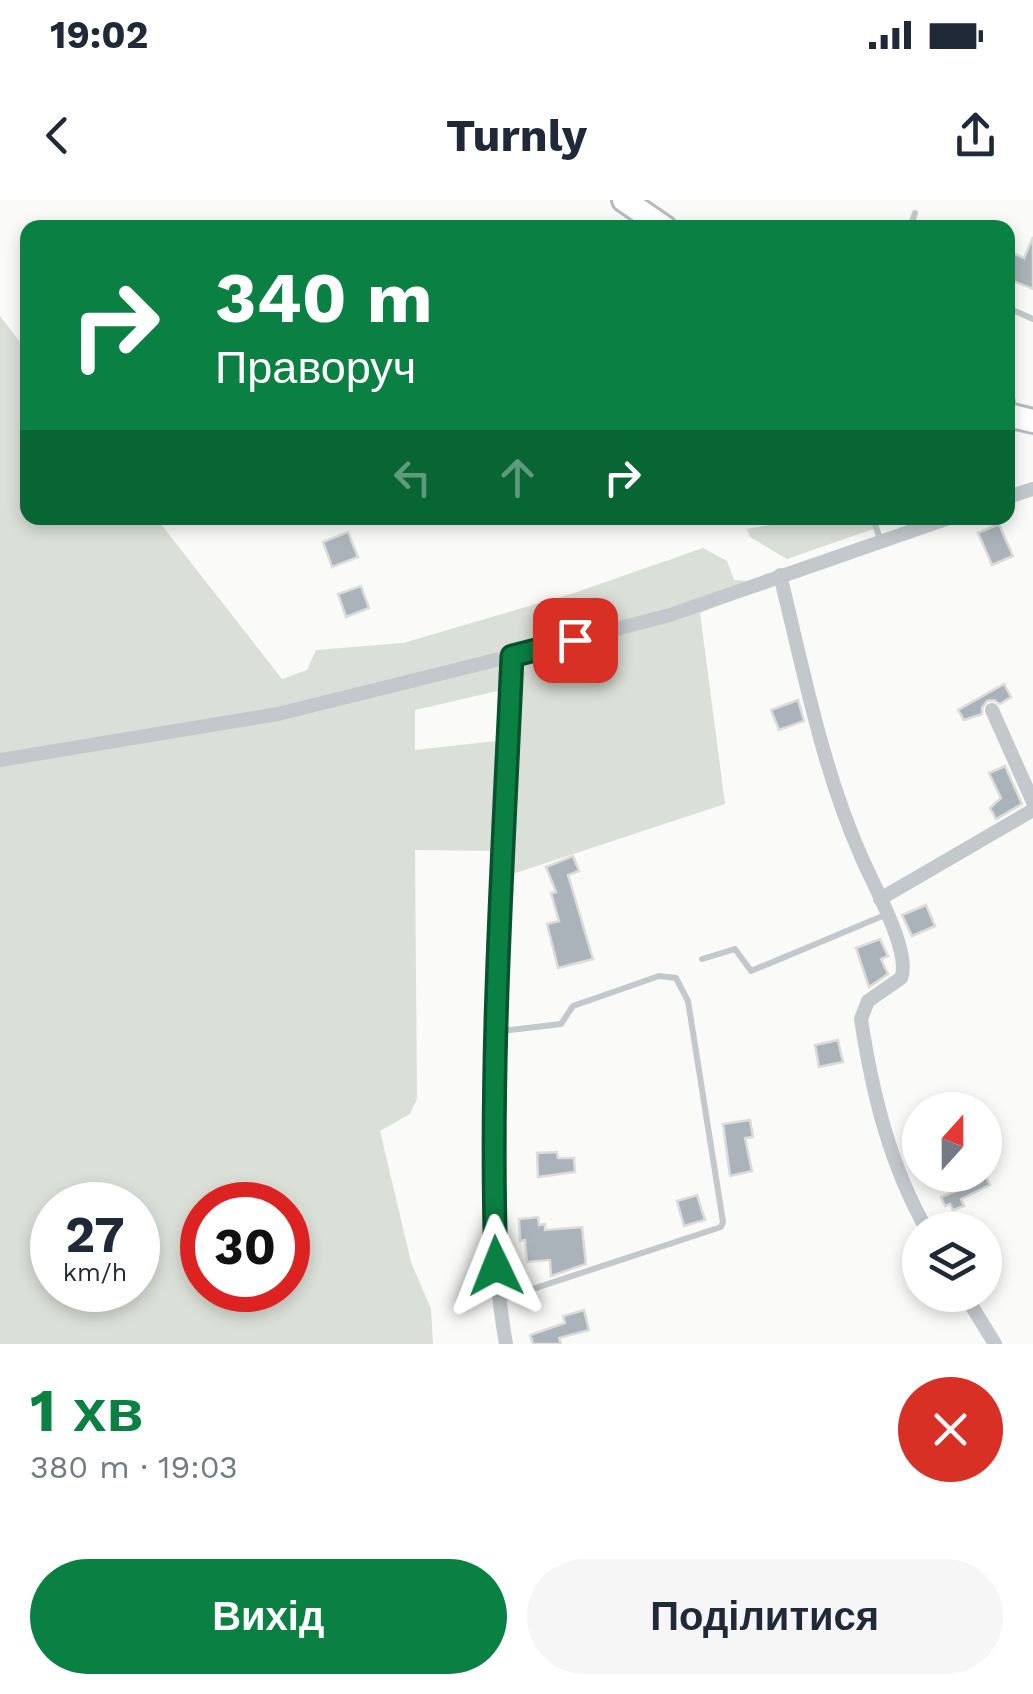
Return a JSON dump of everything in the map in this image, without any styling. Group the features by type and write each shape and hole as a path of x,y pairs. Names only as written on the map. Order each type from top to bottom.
{"main road":[{"path":"624,200 653,220"}],"street":[{"path":"0,760 278,714 512,656 670,615 927,525"},
{"path":"780,575 846,822 901,951 901,978 868,1002 862,1019 888,1144 916,1212"},
{"path":"506,1344 498,1300 492,1162 494,1032 512,656"},
{"path":"992,710 1033,802"},
{"path":"880,899 1033,810"},
{"path":"975,1312 995,1344"}],"lane":[{"path":"912,220 915,212"},
{"path":"876,525 881,540"},
{"path":"702,959 736,949 751,971 886,914"},
{"path":"494,1032 561,1024 573,1006 659,976 676,978 688,1001 723,1222 720,1228 498,1300"}],"shaded area":[{"path":"0,316 20,342 20,525 161,525 282,679 307,670 316,650 403,643 574,593 703,548 727,561 734,580 773,583 700,613 725,804 497,879 498,851 415,850 417,1099 410,1114 380,1131 411,1262 431,1309 433,1344 0,1344","holes":["502,690 505,740 415,750 415,710"]},
{"path":"770,525 879,527 787,559 750,537 747,529"}],"building":[{"path":"1033,237 1033,289 1015,282 1015,254 1024,258"},
{"path":"999,525 1013,556 992,565 978,533"},
{"path":"348,532 358,557 332,567 323,542"},
{"path":"361,586 369,608 346,617 338,594"},
{"path":"1004,684 1011,697 1000,704 987,701 982,714 964,720 958,710"},
{"path":"798,700 804,721 779,730 771,710"},
{"path":"1005,766 1022,804 996,819 990,808 1001,798 989,773"},
{"path":"573,856 579,871 568,875 593,959 558,968 547,924 559,921 551,893 556,892 546,867"},
{"path":"926,905 935,926 912,936 902,915"},
{"path":"880,939 888,956 881,959 888,974 869,987 856,948"},
{"path":"838,1040 843,1062 819,1067 815,1045"},
{"path":"750,1120 753,1137 745,1138 752,1171 730,1176 723,1124"},
{"path":"557,1152 558,1158 574,1158 575,1172 538,1177 537,1153"},
{"path":"954,1192 976,1192 961,1199 964,1206 953,1210 950,1204 945,1206 941,1197"},
{"path":"697,1195 705,1220 684,1226 677,1201"},
{"path":"538,1217 545,1230 582,1227 586,1264 551,1276 550,1260 527,1262 525,1240 520,1241 519,1219"},
{"path":"584,1310 589,1330 559,1338 561,1344 533,1344 530,1335 565,1323 563,1316"}],"route":[{"path":"496,1266 492,1162 494,1032 512,656 575,640"}]}
